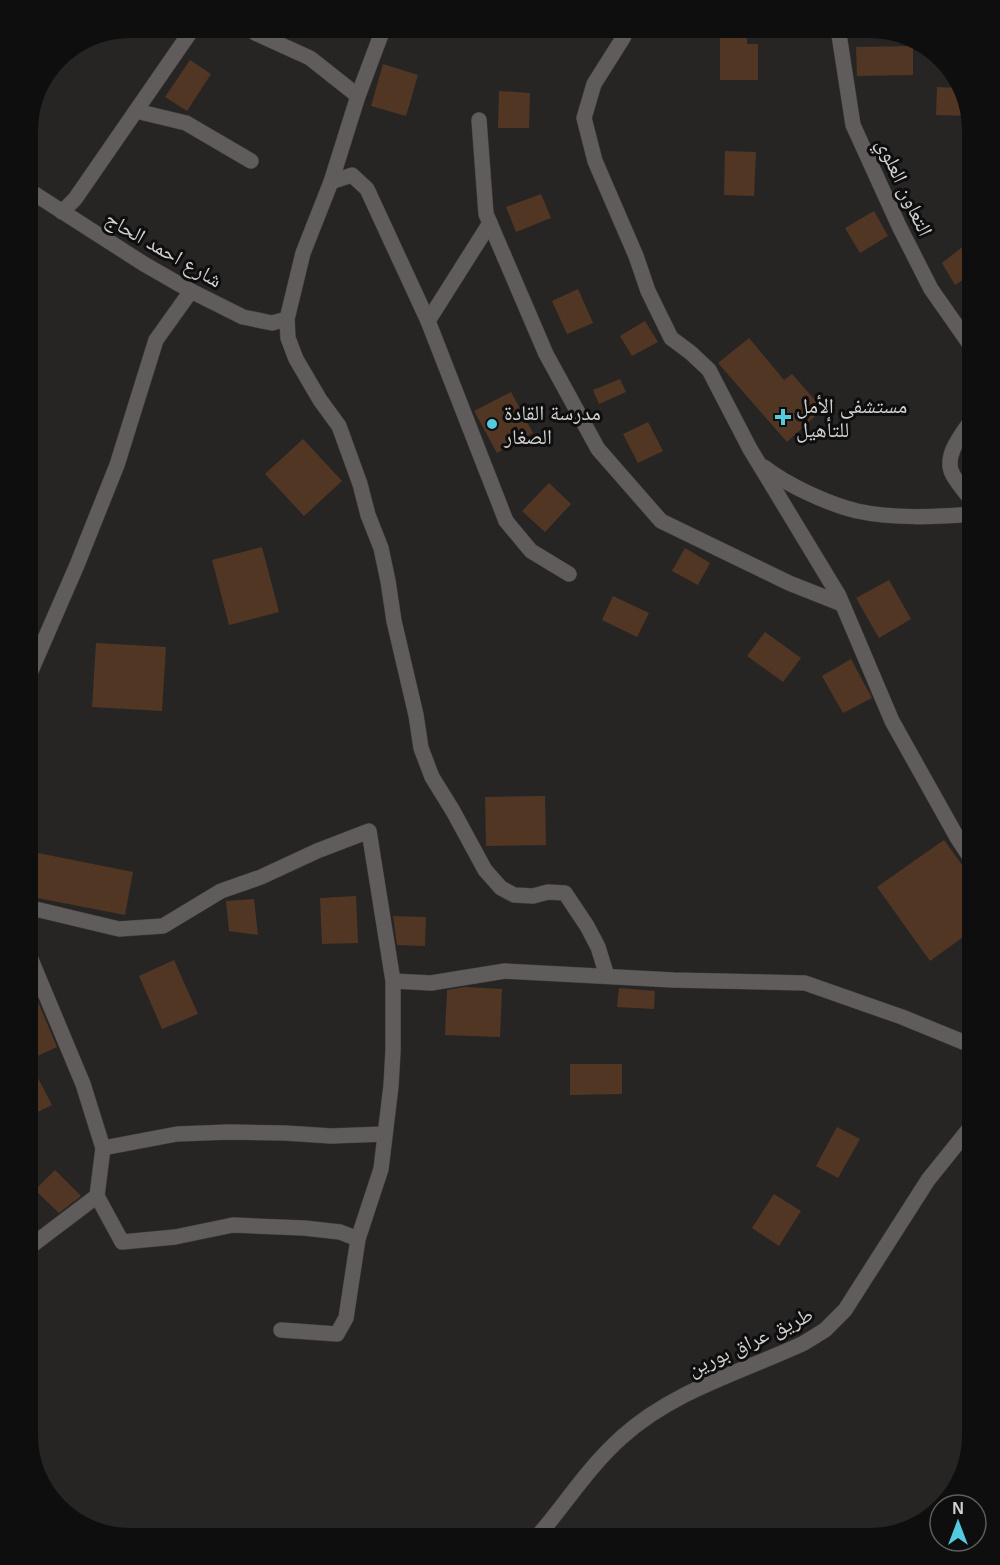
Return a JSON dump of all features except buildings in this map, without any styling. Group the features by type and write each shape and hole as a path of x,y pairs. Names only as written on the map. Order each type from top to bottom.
{"street":[{"path":"62,212 75,199 187,37"},
{"path":"264,37 310,58 358,96"},
{"path":"380,37 358,96 331,182 303,253 287,319 288,338 296,359 320,400 339,426 381,548 421,748 432,777 484,870 501,888 514,895 565,893 594,940 607,976"},
{"path":"623,38 594,84 584,118 595,161 636,256 648,291 671,338 692,353 709,370 757,462 839,596 892,721 962,845"},
{"name":"التعاون العلوي","path":"839,38 853,125 899,226 931,289 962,333"},
{"path":"136,111 186,123 251,161"},
{"path":"479,120 486,214 546,354 598,449 661,521 789,583 842,604"},
{"path":"331,182 352,175 367,189 428,321 506,520 531,551 569,574"},
{"name":"شارع احمد الحاج","path":"38,196 190,291 243,317 272,323 287,319"},
{"path":"428,321 490,223"},
{"path":"38,656 117,465 156,340 190,291"},
{"path":"962,434 949,461 951,473 962,488"},
{"path":"757,462 779,478 818,497 856,511 936,517 962,515"},
{"path":"37,909 119,928 163,926 221,891 261,877 317,851 369,831 393,981 391,1086 381,1168 358,1239 346,1318 337,1334 281,1330"},
{"path":"393,981 430,983 505,971 673,980 805,983 902,1017 962,1042"},
{"path":"37,975 83,1084 103,1148 98,1196 122,1242 175,1238 233,1225 340,1232 358,1239"},
{"path":"103,1148 177,1134 229,1132 331,1136 385,1134"},
{"name":"طريق عراق بورين","path":"544,1528 598,1459 644,1419 697,1388 804,1343 819,1335 836,1320 852,1300 928,1180 962,1138"},
{"path":"37,1241 98,1196"}],"place":[{"name":"مستشفى الأمل للتأهيل","path":"783,417"},
{"name":"مدرسة القادة الصغار","path":"492,424"}]}
